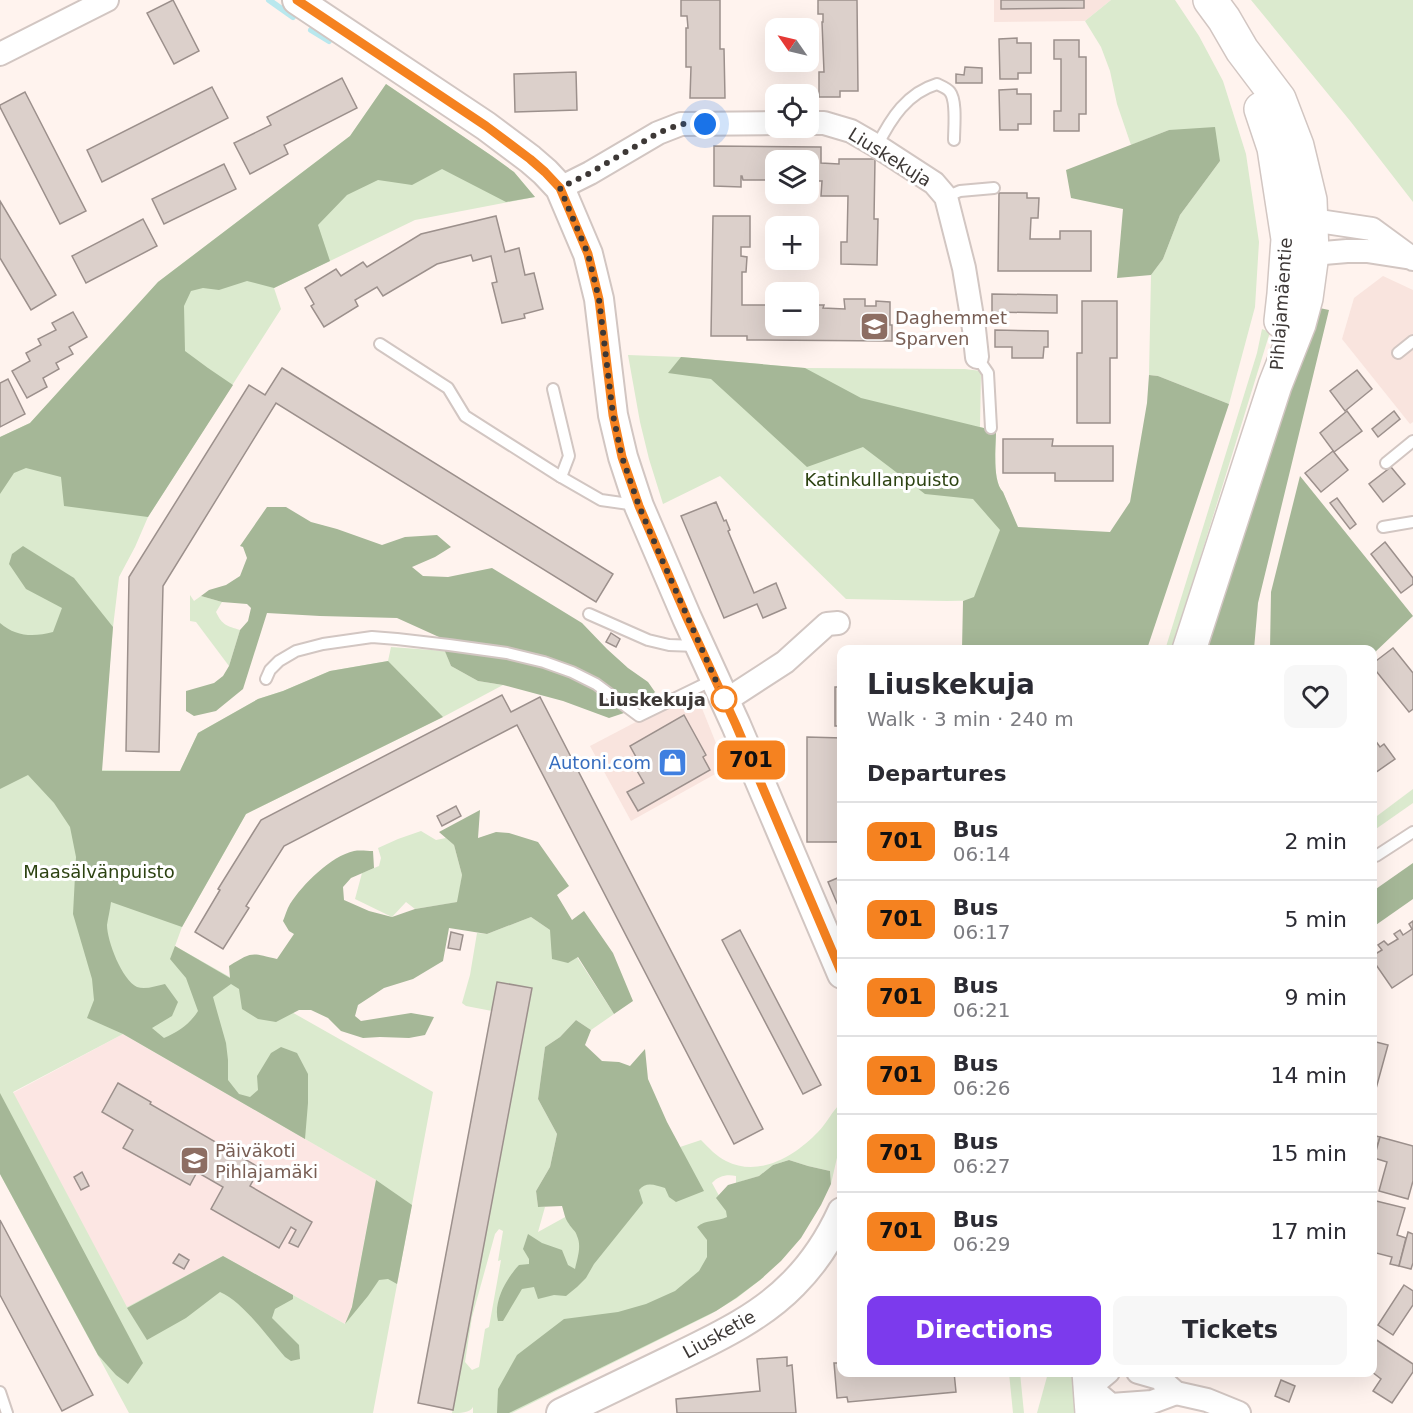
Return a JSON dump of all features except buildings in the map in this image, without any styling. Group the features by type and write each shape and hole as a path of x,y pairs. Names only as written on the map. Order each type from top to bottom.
{"main road":[{"name":"Pihlajamäentie","path":"1191,645 1275,385 1299,324 1306,298 1304,238 1310,200 1297,146 1279,99 1242,50 1210,0"}],"street":[{"path":"0,54 107,0"},
{"path":"297,0 486,126 530,159 560,188 588,254 599,299 613,415 622,457 639,506 837,962"},
{"path":"560,188 658,133 681,124 765,123"},
{"name":"Liuskekuja","path":"819,123 851,130 934,183 946,197 964,268 977,357"},
{"path":"1304,238 1371,229 1412,258"},
{"path":"1304,238 1347,250 1412,258"},
{"path":"720,690 786,662 827,624 838,623"},
{"name":"Liusketie","path":"561,1413 719,1336 755,1315 803,1273 837,1222"},
{"path":"1156,1377 1176,1393 1207,1400 1239,1413"},
{"path":"1101,1391 1152,1402 1176,1393"}],"lane":[{"path":"878,146 888,123 910,98 926,87 937,84 951,92 954,107 954,140"},
{"path":"946,197 960,191 994,188"},
{"path":"1398,353 1413,341"},
{"path":"380,344 448,388 465,416 561,477 601,500 639,506"},
{"name":"Liuskekuja","path":"977,357 988,372 991,428"},
{"path":"553,389 569,456 561,477"},
{"path":"1386,463 1413,441"},
{"path":"1383,527 1413,522"},
{"path":"589,614 648,640 669,645 700,646"},
{"path":"266,678 279,661 296,651 322,644 372,637 507,653 544,662 596,684 639,716 720,690"},
{"path":"1377,855 1413,832"},
{"path":"0,1392 7,1413"}],"shaded area":[{"path":"994,0 1111,0 1085,21 994,22"},
{"path":"1383,276 1413,290 1413,422 1410,424 1342,339 1354,298"},
{"path":"695,691 726,768 631,821 590,746"},
{"name":"Päiväkoti Pihlajamäki","path":"123,1034 376,1180 352,1307 345,1324 223,1256 127,1308 13,1093"}],"green space":[{"path":"1111,0 1175,0 1199,36 1223,81 1246,154 1259,242 1255,307 1229,404 1158,376 1149,375 1151,275 1163,259 1180,215 1220,161 1169,130 1131,145 1117,104 1110,71 1101,47 1085,21"},
{"path":"1251,0 1413,0 1413,202 1351,122"},
{"name":"Maasälvänpuisto","path":"386,84 514,172 535,197 415,220 274,288 281,309 148,517 119,577 101,770 180,771 198,733 258,699 330,671 388,661 391,647 445,651 451,666 478,681 503,685 246,814 182,927 175,946 433,1092 373,1413 129,1413 0,1174 0,437 30,423 158,282 350,136","holes":["123,1034 376,1180 352,1307 345,1324 223,1256 127,1307 13,1092"]},
{"path":"386,84 514,172 535,197 506,202 442,169 412,185 378,180 347,195 318,225 330,261 274,288 247,281 219,290 203,288 191,291 184,306 185,351 233,385 148,517 64,506 61,477 26,468 14,473 0,494 0,437 30,423 158,282 350,136"},
{"path":"1215,127 1220,161 1180,215 1163,259 1151,275 1117,278 1123,209 1071,198 1066,170 1169,130"},
{"path":"1310,306 1329,310 1258,603 1254,645 1207,645"},
{"path":"1262,329 1270,332 1173,645 1167,645 1257,353"},
{"name":"Katinkullanpuisto","path":"628,355 681,357 805,368 981,371 980,427 996,431 997,480 1017,527 998,600 846,599 720,476 663,504 640,422"},
{"path":"681,357 805,368 861,398 996,431 997,480 1018,527 1110,532 1130,502 1147,403 1149,375 1158,376 1229,404 1148,645 962,645 963,601 974,597 1000,530 973,499 925,494 863,447 807,467 711,379 668,373"},
{"path":"1300,476 1413,616 1377,650 1377,645 1270,645 1271,592"},
{"path":"267,507 286,507 311,522 382,545 405,537 437,535 451,547 412,567 423,576 448,577 492,568 582,623 628,668 648,682 655,692 639,708 609,718 563,701 503,685 478,681 451,666 439,637 397,618 267,613 243,689 216,711 194,716 186,711 186,691 214,683 223,676 229,666 240,630 248,621 251,608 247,604 222,602 201,596 240,576 247,558 243,547 240,546"},
{"path":"23,546 74,578 113,627 102,771 180,771 198,733 258,699 330,671 388,661 443,717 246,814 182,927 111,902 108,932 116,959 126,977 140,988 165,984 178,1002 172,1016 152,1028 164,1038 183,1028 198,1011 186,978 170,959 175,946 230,978 229,966 243,958 257,955 277,959 294,934 289,931 283,921 296,896 327,865 354,851 373,851 374,868 351,878 343,887 344,900 369,911 392,917 415,909 457,902 462,875 454,845 439,832 480,810 478,838 496,832 509,833 538,842 569,886 557,895 572,920 584,911 613,953 633,1001 614,1014 578,957 568,963 552,959 550,930 531,917 487,934 449,928 443,961 413,979 384,988 358,1005 355,1016 361,1021 411,1013 434,1017 425,1035 409,1038 363,1038 341,1031 328,1018 311,1010 299,1010 276,1022 258,1019 242,1009 239,989 231,984 213,997 226,1043 228,1080 239,1094 250,1097 258,1090 257,1076 271,1053 281,1047 297,1053 308,1074 305,1139 123,1034 87,1018 94,1000 92,979 73,914 76,857 70,827 54,803 28,775 0,789 0,623 12,631 25,635 53,632 62,608 26,589 9,564 12,554"},
{"path":"190,595 194,601 201,596 222,602 216,612 220,620 240,630 229,666 196,622 190,621"},
{"path":"1413,789 1413,803 1377,828 1377,816"},
{"path":"421,831 436,840 446,838 454,845 462,875 458,902 415,909 406,902 392,917 355,899 362,873 379,866 381,858 378,848"},
{"path":"1413,863 1413,899 1377,924 1377,888"},
{"path":"531,917 550,930 577,957 614,1014 591,1030 576,1020 560,1037 545,1047 538,1099 557,1134 550,1167 536,1191 538,1207 545,1207 538,1232 683,1152 680,1147 701,1140 716,1154 738,1166 764,1166 776,1162 809,1141 837,1108 837,1158 831,1184 830,1171 789,1160 773,1165 759,1176 736,1183 736,1176 729,1175 720,1177 712,1183 764,1277 711,1314 512,1413 473,1413 473,1407 467,1412 452,1413 532,989 498,982 492,1011 466,1006 462,1003 470,975 477,933 487,934","holes":["499,1229 503,1231 498,1261 501,1260 489,1327 485,1329 479,1367 472,1370 465,1362 472,1317 495,1234"]},
{"path":"576,1020 591,1030 585,1045 602,1061 619,1062 630,1066 645,1049 648,1079 667,1122 704,1191 676,1202 669,1197 665,1188 651,1184 645,1185 639,1190 643,1203 577,1287 566,1296 554,1295 538,1299 534,1287 522,1289 503,1321 498,1321 497,1306 505,1284 519,1265 529,1264 529,1259 523,1249 528,1234 542,1243 562,1250 568,1265 575,1269 579,1248 578,1240 566,1220 562,1206 538,1207 536,1191 550,1167 557,1134 538,1099 545,1047 560,1037"},
{"path":"0,1093 143,1363 128,1384 116,1375 98,1355 0,1174"},
{"path":"789,1160 830,1171 831,1184 801,1238 760,1280 716,1311 509,1413 497,1413 498,1389 517,1355 564,1319 618,1312 646,1304 675,1291 699,1271 707,1257 707,1240 697,1227 727,1217 726,1211 716,1198 728,1185 759,1176 773,1165"},
{"path":"376,1180 412,1205 397,1284 388,1279 379,1280 345,1324 352,1307"},
{"path":"223,1256 293,1295 293,1299 275,1309 272,1318 299,1345 300,1359 291,1361 285,1357 246,1312 220,1292 186,1318 147,1340 127,1308"},
{"path":"1009,1377 1020,1377 1024,1413 1013,1413"},
{"path":"1047,1377 1074,1377 1077,1413 1037,1413"}],"waterway":[{"path":"269,0 293,17"},
{"path":"311,30 329,41"}],"bus line":[{"name":"701","path":"297,0 486,126 530,159 560,188 588,254 599,299 613,415 622,457 639,506 837,962"}],"place":[{"name":"Daghemmet Sparven","path":"874,327"},
{"name":"Liuskekuja","path":"724,699"},
{"name":"Autoni.com","path":"672,762"},
{"name":"Päiväkoti Pihlajamäki","path":"194,1160"}],"route":[{"path":"705,124 681,124 658,133 560,188 588,254 599,299 613,415 622,457 639,506 725,701 724,699"}]}
